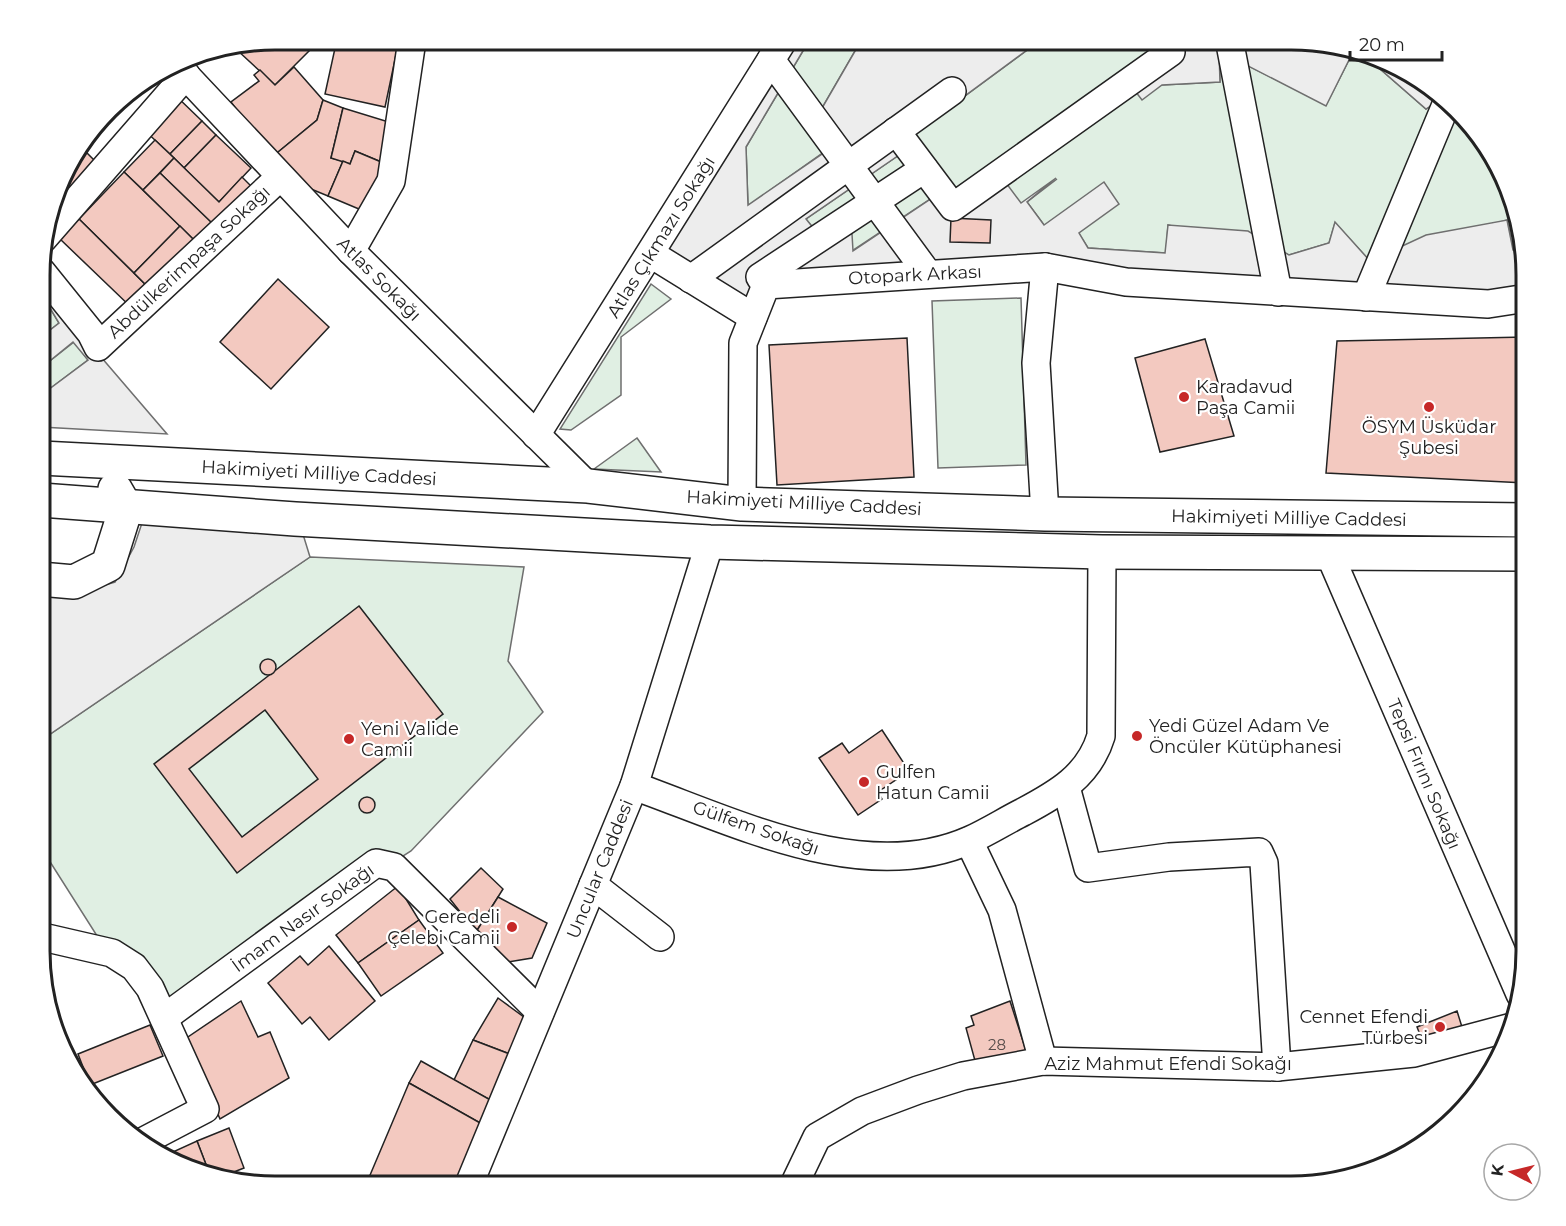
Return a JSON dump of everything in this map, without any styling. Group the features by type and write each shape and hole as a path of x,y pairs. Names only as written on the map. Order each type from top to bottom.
{"main road":[{"name":"Hakimiyeti Milliye Caddesi","path":"50,458 588,486 742,504 1045,514 1516,520"},
{"path":"50,580 74,582 108,565 126,508 99,461"},
{"name":"Hakimiyeti Milliye Caddesi","path":"50,501 126,508 710,542 1102,552 1516,554"}],"street":[{"path":"351,251 391,181 411,50"},
{"path":"778,50 849,165 928,274"},
{"name":"Atlas Çıkmazı Sokağı","path":"536,435 778,50"},
{"path":"896,131 953,207 1171,52 1170,50"},
{"path":"1231,50 1278,292"},
{"name":"Atlas Sokağı","path":"181,70 351,251 588,486"},
{"path":"56,224 180,71"},
{"path":"691,279 952,91"},
{"path":"1366,297 1444,109"},
{"path":"742,504 743,344 766,285 760,277 924,169"},
{"name":"Abdülkerimpaşa Sokağı","path":"50,282 91,333 99,347 280,177"},
{"path":"651,254 753,317"},
{"path":"1045,267 1036,363 1045,514"},
{"name":"Otopark Arkası","path":"766,285 1045,267 1126,282 1488,304 1516,300"},
{"name":"Uncular Caddesi","path":"473,1176 634,786 710,542"},
{"name":"Gülfem Sokağı","path":"634,786 815,850 890,857 934,850 969,841 1066,787 1085,769 1097,751 1101,736 1102,552"},
{"name":"Tepsi Fırını Sokağı","path":"1329,553 1515,982"},
{"path":"1066,787 1088,868 1169,857 1259,852 1264,863 1277,1067"},
{"path":"969,841 1002,910 1043,1061"},
{"name":"İmam Nasır Sokağı","path":"164,1018 376,863 394,867 540,1012"},
{"path":"594,885 660,937"},
{"path":"50,940 112,953 134,967 150,988 205,1108 149,1138"},
{"name":"Aziz Mahmut Efendi Sokağı","path":"798,1176 817,1137 862,1111 963,1076 1043,1061 1277,1067 1414,1053 1502,1030"}],"green space":[{"path":"803,50 856,50 818,115 838,142 748,206 746,147"},
{"path":"1027,50 1167,50 1162,85 1220,82 1219,51 1326,105 1349,60 1365,61 1378,68 1426,109 1436,102 1461,126 1486,162 1505,202 1515,250 1513,250 1507,220 1370,261 1335,223 1329,243 1289,255 1168,225 1166,253 1088,248 1079,234 1044,225 1027,202 1057,179 1021,204 953,199 908,138"},
{"path":"905,151 935,196 852,251 818,234 806,219"},
{"path":"651,284 671,299 621,337 621,395 571,430 560,429"},
{"path":"1021,298 1026,465 938,468 932,301"},
{"path":"50,308 59,323 50,330"},
{"path":"74,342 88,360 50,388 50,361"},
{"path":"637,438 661,472 594,469"},
{"path":"310,557 524,567 508,661 543,712 411,851 170,1005 99,939 50,862 50,734"}],"shaded area":[{"path":"786,50 803,50 746,147 748,205 838,143 818,115 856,50 1027,50 908,138 953,199 995,168 1021,203 1056,178 1027,202 1044,225 1104,182 1119,204 1079,233 1088,248 1165,253 1168,225 1248,231 1289,255 1329,243 1335,222 1370,261 1426,235 1507,220 1516,260 1516,287 1484,298 1127,275 760,277 749,305 659,252","holes":["905,151 935,196 853,251 852,234 818,234 806,219"]},
{"path":"1161,50 1306,50 1321,51 1365,61 1349,60 1326,106 1219,51 1220,82 1162,85 1142,100 1132,87"},
{"path":"1378,68 1416,87 1436,102 1426,109"},
{"path":"50,295 167,434 50,428 50,388 88,360 73,342 50,361 50,330 59,323 50,308"},
{"path":"142,523 302,531 310,557 50,734 50,592 78,593 115,582 134,547"}],"building":[{"path":"310,50 275,85 239,52"},
{"path":"335,50 397,50 385,107 325,94"},
{"path":"294,67 323,100 317,120 272,157 231,102 259,81 254,75 260,70 275,85"},
{"path":"174,94 202,121 170,154 142,128"},
{"path":"323,100 343,108 331,158 343,161 328,196 294,182 272,157 317,120"},
{"path":"343,108 392,123 386,164 355,151 350,164 331,158"},
{"path":"202,121 216,135 184,168 170,154"},
{"path":"216,135 251,168 219,202 184,168"},
{"path":"155,140 174,158 143,190 124,172"},
{"path":"355,151 386,164 366,212 328,196 343,161 350,164"},
{"path":"86,152 97,163 65,193"},
{"path":"174,158 219,202 242,177 257,192 219,230 160,173"},
{"path":"124,172 180,226 134,273 79,219"},
{"path":"160,173 215,226 198,244 143,190"},
{"path":"951,218 991,220 990,243 950,242"},
{"path":"79,219 152,291 134,310 60,239"},
{"path":"180,226 198,244 152,291 134,273"},
{"path":"278,279 329,327 271,389 220,342"},
{"name":"ÖSYM Üsküdar Şubesi","path":"1516,337 1516,482 1326,473 1337,341"},
{"path":"907,338 914,477 777,485 769,345"},
{"name":"Karadavud Paşa Camii","path":"1205,339 1234,436 1160,452 1135,358"},
{"name":"Yeni Valide Camii","path":"359,606 443,714 237,873 154,764","holes":["265,710 318,779 242,837 189,769"]},
{"path":"268,659 276,667 268,675 260,667"},
{"name":"Gulfen Hatun Camii","path":"882,730 909,771 878,792 882,799 858,815 819,758 842,743 849,753"},
{"path":"367,797 373,799 375,805 373,811 367,813 361,811 359,805 361,799"},
{"path":"481,868 503,889 476,932 450,899"},
{"path":"398,886 419,920 358,963 336,935"},
{"name":"Geredeli Çelebi Camii","path":"498,897 547,923 532,958 508,962 476,932"},
{"path":"419,920 443,953 381,996 358,963"},
{"path":"329,946 375,1001 329,1040 310,1017 302,1024 268,983 300,956 308,965"},
{"path":"498,998 528,1020 515,1056 473,1040"},
{"path":"241,1001 258,1037 270,1032 289,1078 220,1119 185,1039"},
{"path":"1010,1001 1029,1060 977,1068 966,1028 974,1025 971,1016"},
{"name":"Cennet Efendi Türbesi","path":"1457,1011 1462,1027 1423,1042 1417,1027"},
{"path":"150,1025 163,1056 93,1084 86,1074 78,1054"},
{"path":"473,1040 515,1056 494,1102 454,1080"},
{"path":"421,1061 494,1102 482,1124 409,1083"},
{"path":"409,1083 482,1124 462,1176 370,1176"},
{"path":"229,1128 244,1168 233,1172 207,1166 197,1141"},
{"path":"197,1141 207,1166 202,1165 173,1152"}],"place":[{"name":"Karadavud Paşa Camii","path":"1184,397"},
{"name":"ÖSYM Üsküdar Şubesi","path":"1429,407"},
{"name":"Yedi Güzel Adam Ve Öncüler Kütüphanesi","path":"1137,736"},
{"name":"Yeni Valide Camii","path":"349,739"},
{"name":"Gulfen Hatun Camii","path":"864,782"},
{"name":"Geredeli Çelebi Camii","path":"512,927"},
{"name":"Cennet Efendi Türbesi","path":"1440,1027"}]}
